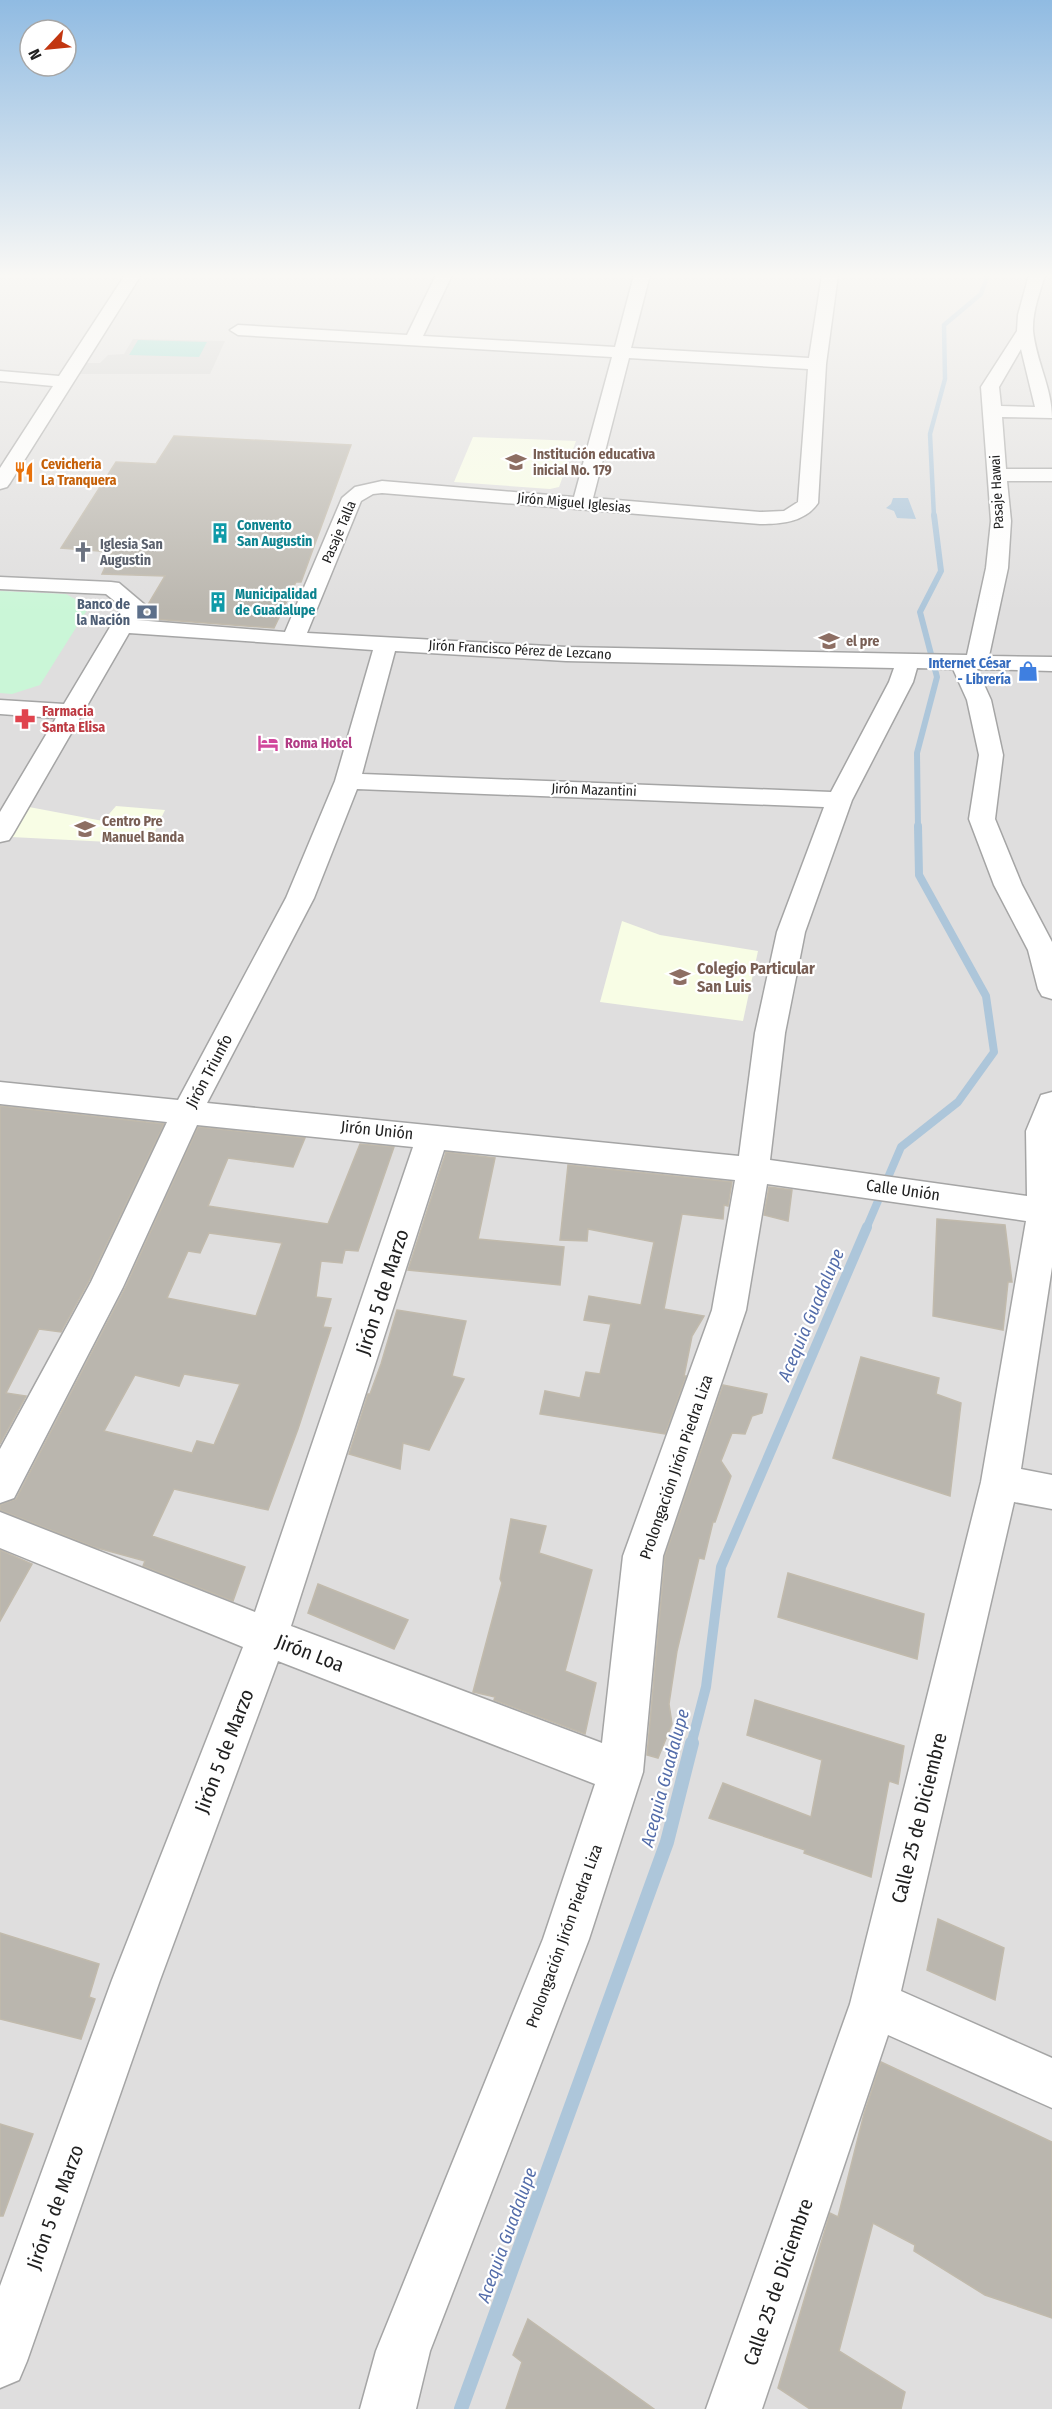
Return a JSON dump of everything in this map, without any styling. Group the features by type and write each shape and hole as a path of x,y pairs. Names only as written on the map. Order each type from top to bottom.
{"street":[{"path":"0,483 61,387"},
{"path":"582,503 612,387"},
{"name":"Jirón Miguel Iglesias","path":"359,492 382,487 760,518 789,516 802,511 808,503 815,387"},
{"name":"Pasaje Hawai","path":"941,660 997,568 1001,521 990,387"},
{"path":"991,411 1049,413 1041,387"},
{"path":"998,475 1052,475"},
{"name":"Pasaje Talla","path":"293,639 352,498 359,492"},
{"path":"0,583 111,588 134,605 0,834"},
{"name":"Jirón Francisco Pérez de Lezcano","path":"122,626 293,639 566,654 1052,664"},
{"name":"Jirón Triunfo","path":"0,1486 106,1287 187,1112 300,898 348,781 386,644"},
{"path":"941,660 979,700 991,755 982,819 1008,885 1042,950 1052,989"},
{"name":"Prolongación Jirón Piedra Liza","path":"388,2409 403,2351 567,1939 621,1773 628,1723 643,1556 729,1310 753,1170 770,1033 791,932 839,800 901,682 941,660"},
{"path":"0,707 72,712"},
{"name":"Jirón Mazantini","path":"348,781 839,800"},
{"name":"Jirón Unión","path":"0,1093 753,1170"},
{"name":"Calle 25 de Diciembre","path":"734,2409 874,2004 1000,1482 1048,1212 1042,1131 1052,1103"},
{"name":"Jirón 5 de Marzo","path":"0,2361 136,1980 267,1636 433,1136"},
{"name":"Calle Unión","path":"753,1170 1048,1212"},
{"path":"1000,1482 1052,1492"},
{"name":"Jirón Loa","path":"0,1530 621,1773"},
{"path":"874,2004 1052,2083"}],"shaded area":[{"path":"0,387 1052,387 1052,2409 0,2409"},
{"name":"Institución educativa inicial No. 179","path":"473,437 576,441 559,487 550,489 454,482"},
{"path":"893,498 908,498 916,519 897,518 894,511 886,508 891,504"},
{"name":"Centro Pre Manuel Banda","path":"116,806 165,810 149,844 11,837 29,807 103,821"},
{"name":"Colegio Particular San Luis","path":"622,921 660,935 758,951 743,1021 600,1002"}],"green space":[{"path":"0,591 66,594 89,607 40,685 12,694 0,693"}],"building":[{"name":"Convento San Augustin","path":"174,436 351,445 301,582 296,582 274,628 140,618 165,576 102,574 112,552 61,548 116,462 156,464"},
{"path":"0,1106 164,1124 89,1281 61,1332 39,1329 6,1393 26,1396 0,1444"},
{"path":"198,1127 305,1138 293,1167 228,1158 208,1206 328,1224 360,1144 394,1147 358,1251 345,1250 342,1263 321,1261 316,1297 331,1299 323,1327 331,1328 298,1429 268,1510 174,1489 152,1536 245,1567 233,1601 143,1566 145,1561 94,1547 0,1510 0,1505 16,1499 125,1288","holes":["209,1233 282,1243 256,1316 167,1298 188,1251 200,1253","184,1374 240,1384 214,1445 197,1441 192,1453 104,1431 135,1375 179,1386"]},
{"path":"446,1152 495,1158 478,1239 564,1247 560,1285 408,1270"},
{"path":"568,1165 732,1182 728,1206 724,1205 723,1219 682,1214 664,1309 704,1316 692,1336 684,1376 686,1376 665,1434 540,1414 545,1391 580,1398 586,1372 600,1374 611,1324 584,1320 589,1296 641,1305 654,1242 588,1229 587,1241 560,1240"},
{"path":"769,1187 792,1190 788,1221 764,1215"},
{"path":"937,1219 1005,1225 1012,1282 1008,1282 1003,1330 933,1316"},
{"path":"397,1310 466,1321 452,1376 464,1379 429,1450 403,1443 400,1469 349,1454 368,1394 370,1394 381,1364"},
{"path":"861,1357 939,1378 936,1394 961,1403 950,1496 833,1458"},
{"path":"723,1385 767,1394 762,1413 752,1416 745,1434 732,1433 721,1461 731,1476 715,1522 713,1522 704,1559 699,1558 677,1651 669,1704 672,1724 658,1758 647,1755 665,1556"},
{"path":"511,1519 546,1526 539,1553 592,1570 565,1671 596,1683 585,1734 494,1700 495,1697 473,1692 502,1583 500,1579"},
{"path":"0,1550 32,1564 0,1621"},
{"path":"788,1573 924,1614 917,1659 778,1617"},
{"path":"318,1584 408,1620 394,1649 308,1613"},
{"path":"755,1700 904,1746 898,1784 889,1781 871,1877 804,1853 805,1850 709,1818 723,1783 811,1817 822,1760 747,1735"},
{"path":"938,1919 1004,1948 995,2000 927,1970"},
{"path":"0,1933 99,1964 89,1997 95,1999 81,2039 0,2019"},
{"path":"881,2062 1052,2142 1052,2318 985,2295 914,2251 915,2245 873,2223 839,2351 905,2392 901,2409 810,2409 778,2388 830,2213 838,2217 864,2114"},
{"path":"0,2124 33,2134 3,2216 0,2216"},
{"path":"528,2319 654,2409 506,2409 522,2362 513,2355"}],"waterway":[{"name":"Acequia Guadalupe","path":"934,517 930,434 943,387"},
{"name":"Acequia Guadalupe","path":"918,828 917,753 937,677 920,612 941,571 934,515"},
{"name":"Acequia Guadalupe","path":"866,1229 901,1147 958,1102 994,1052 986,996 919,875 918,826"},
{"name":"Acequia Guadalupe","path":"691,1745 706,1687 721,1567 867,1227"},
{"name":"Acequia Guadalupe","path":"461,2409 667,1842 692,1743"}],"place":[{"name":"Institución educativa inicial No. 179","path":"516,462"},
{"name":"Cevicheria La Tranquera","path":"24,472"},
{"name":"Convento San Augustin","path":"220,533"},
{"name":"Iglesia San Augustin","path":"83,552"},
{"name":"Municipalidad de Guadalupe","path":"218,602"},
{"name":"Banco de la Nación","path":"147,612"},
{"name":"el pre","path":"829,641"},
{"name":"Internet César - Librería","path":"1028,671"},
{"name":"Farmacia Santa Elisa","path":"25,719"},
{"name":"Roma Hotel","path":"268,743"},
{"name":"Centro Pre Manuel Banda","path":"85,829"},
{"name":"Colegio Particular San Luis","path":"680,977"}]}
